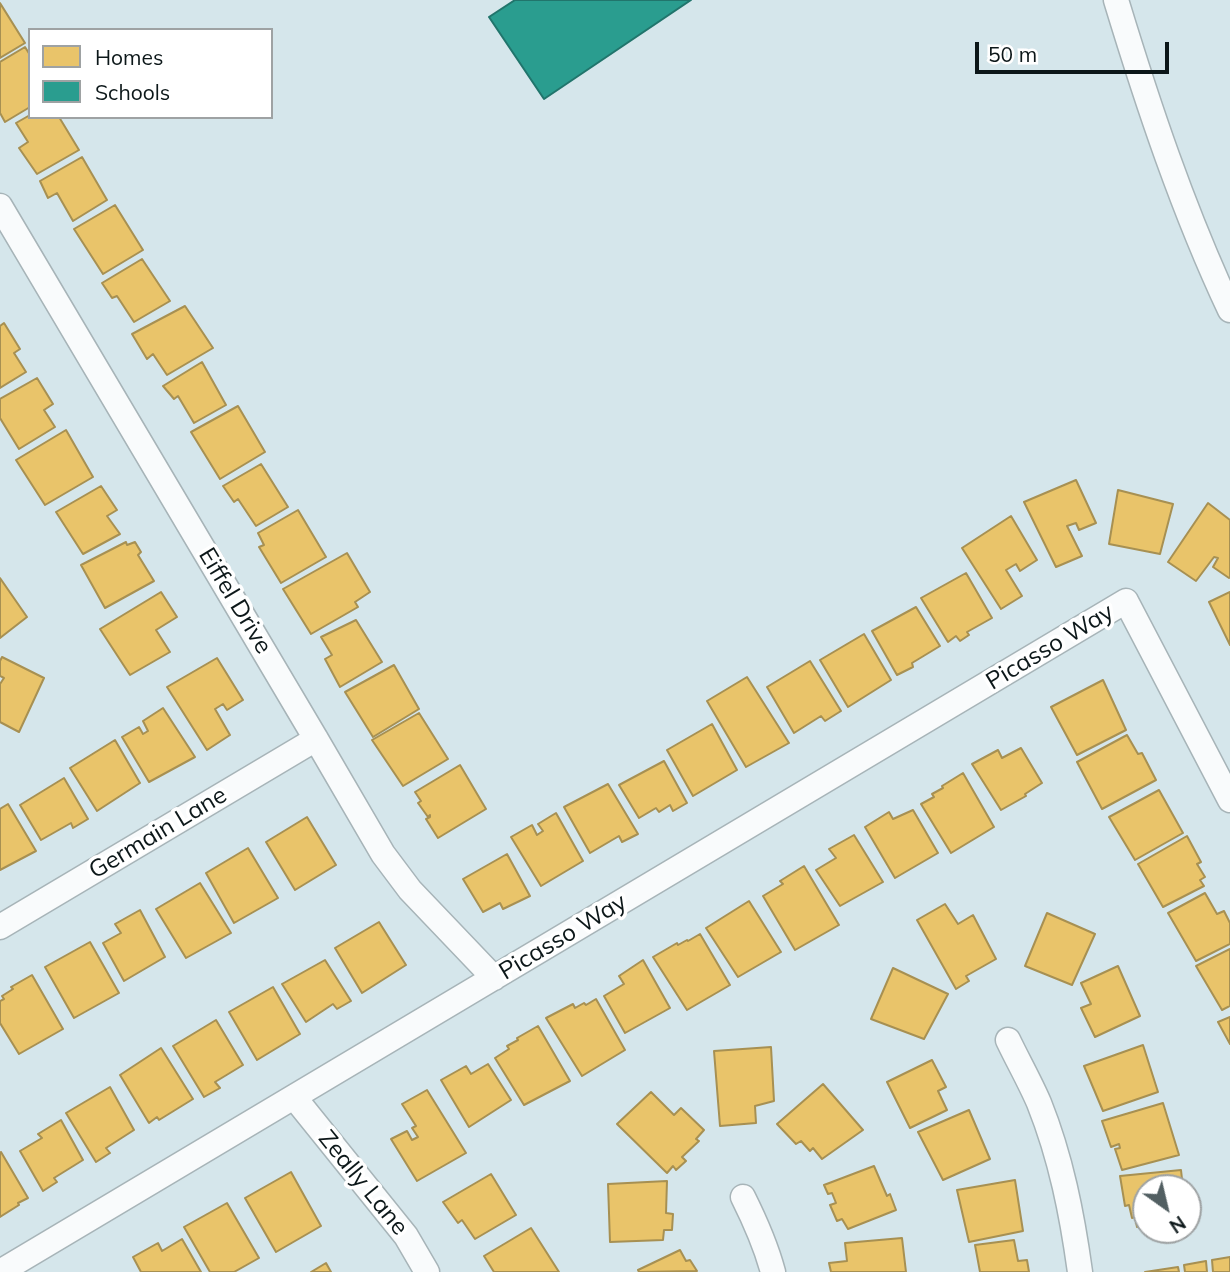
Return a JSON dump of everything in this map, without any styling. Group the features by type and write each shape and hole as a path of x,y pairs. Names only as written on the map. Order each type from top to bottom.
{"street":[{"path":"1116,0 1176,181 1227,297"},
{"name":"Eiffel Drive","path":"0,206 383,854 410,890 494,978"},
{"name":"Picasso Way","path":"0,1272 1126,601 1230,800"},
{"name":"Germain Lane","path":"0,927 316,738"},
{"path":"1008,1040 1038,1102 1058,1158 1072,1217 1080,1272"},
{"name":"Zeally Lane","path":"294,1097 406,1236 427,1272"},
{"path":"743,1197 755,1220 770,1259 772,1272"}],"building: Homes":[{"path":"0,3 25,43 0,58"},
{"path":"25,47 28,52 28,108 5,122 0,113 0,62"},
{"path":"28,116 28,119 60,119 79,150 37,174 19,148 28,142 16,123"},
{"path":"82,157 107,200 73,221 57,193 48,198 40,181"},
{"path":"115,205 143,250 103,274 74,229"},
{"path":"142,259 170,301 134,322 117,296 112,298 102,283"},
{"path":"185,306 213,348 167,375 153,354 147,359 132,334"},
{"path":"4,323 20,349 14,353 26,372 0,388 0,326"},
{"path":"202,362 226,405 194,423 178,396 174,399 163,386"},
{"path":"37,378 53,404 44,410 55,427 19,449 0,418 0,399"},
{"path":"238,406 265,452 220,479 191,432"},
{"path":"66,430 93,477 45,505 16,460"},
{"path":"261,464 288,507 256,526 238,499 234,502 223,486"},
{"path":"1076,480 1096,523 1079,530 1076,523 1067,526 1082,556 1056,567 1024,502"},
{"path":"101,486 117,510 107,516 120,534 83,554 56,512"},
{"path":"1118,490 1173,504 1160,554 1109,544"},
{"path":"1208,503 1230,520 1230,577 1213,567 1218,558 1214,557 1196,581 1168,562"},
{"path":"298,510 326,557 281,583 259,547 264,545 258,533"},
{"path":"1011,516 1037,560 1020,571 1016,564 1006,570 1022,596 1001,609 962,548"},
{"path":"126,542 127,545 135,542 141,552 138,555 154,581 105,608 81,565"},
{"path":"347,553 370,592 355,602 358,607 311,634 283,589"},
{"path":"966,573 992,618 967,632 969,635 960,641 956,636 948,642 921,598"},
{"path":"0,578 27,617 0,638"},
{"path":"161,592 177,617 156,630 170,652 130,675 100,629"},
{"path":"1230,592 1230,645 1209,602"},
{"path":"916,607 940,646 912,663 913,667 897,675 872,631"},
{"path":"356,620 382,662 340,687 325,659 332,655 321,637"},
{"path":"864,634 891,680 848,707 820,660"},
{"path":"2,657 44,678 19,732 0,722 0,684 4,678 0,676"},
{"path":"217,658 243,700 227,710 223,704 215,709 230,735 207,750 167,687"},
{"path":"810,661 841,711 825,721 821,716 794,733 767,687"},
{"path":"394,665 419,709 373,737 345,692"},
{"path":"747,677 789,743 746,767 707,701"},
{"path":"1103,680 1126,730 1077,755 1051,707"},
{"path":"163,708 195,757 149,782 122,737 139,727 143,734 148,731 143,721"},
{"path":"419,713 448,759 403,786 372,740"},
{"path":"712,724 737,770 693,796 667,750"},
{"path":"1127,735 1138,754 1142,753 1156,780 1102,809 1077,762"},
{"path":"115,740 140,783 97,811 70,768"},
{"path":"1021,748 1042,783 1001,810 972,764 998,750 1002,758"},
{"path":"664,761 687,803 673,811 670,805 659,812 656,808 639,818 619,785"},
{"path":"460,765 486,809 438,838 426,819 430,817 430,815 428,817 418,803 421,801 415,792"},
{"path":"963,773 994,827 951,853 921,804"},
{"path":"64,778 88,819 73,828 71,823 41,840 20,805"},
{"path":"608,784 638,834 622,842 619,836 590,853 564,807"},
{"path":"1159,790 1183,833 1135,860 1109,817"},
{"path":"8,804 36,851 0,870 0,809"},
{"path":"913,810 938,853 895,878 865,827 889,812 893,819"},
{"path":"556,813 583,861 541,886 511,837 532,825 537,835 543,831 538,824"},
{"path":"307,817 336,865 295,890 266,842"},
{"path":"854,835 883,882 840,906 816,870 836,858 829,849"},
{"path":"1187,836 1201,862 1197,864 1205,877 1200,880 1204,886 1163,907 1138,864"},
{"path":"248,848 278,898 234,923 206,873"},
{"path":"507,854 530,896 503,909 500,903 483,912 463,879"},
{"path":"804,866 839,925 795,950 763,896 783,884 780,881"},
{"path":"200,883 231,933 186,958 156,909"},
{"path":"1205,893 1217,914 1224,911 1230,923 1230,944 1196,961 1168,913"},
{"path":"749,901 781,952 738,977 706,928"},
{"path":"945,904 958,924 973,915 996,959 966,976 969,981 956,989 917,920"},
{"path":"140,910 165,957 124,981 103,943 121,933 115,924"},
{"path":"1047,913 1095,934 1072,985 1025,966"},
{"path":"379,922 406,965 362,993 335,948"},
{"path":"700,934 730,985 687,1010 653,957"},
{"path":"90,942 119,993 74,1018 45,967"},
{"path":"1230,949 1230,1006 1222,1010 1196,966"},
{"path":"325,960 351,1001 337,1009 333,1004 306,1022 282,984"},
{"path":"643,960 670,1008 625,1033 604,996 624,984 619,976"},
{"path":"1118,966 1140,1016 1095,1037 1081,1008 1091,1004 1081,983"},
{"path":"893,968 948,994 924,1039 871,1019"},
{"path":"32,975 63,1029 19,1054 0,1023 0,1001 4,999 2,996 13,989 11,987"},
{"path":"273,987 300,1034 257,1060 229,1012"},
{"path":"596,999 625,1050 582,1076 546,1018 573,1004 575,1008"},
{"path":"1230,1017 1230,1044 1218,1022"},
{"path":"216,1020 243,1065 215,1082 220,1088 204,1097 173,1046"},
{"path":"538,1026 570,1081 524,1105 495,1058 509,1049 507,1046 518,1040 517,1038"},
{"path":"1143,1045 1158,1092 1103,1111 1084,1066"},
{"path":"771,1047 774,1101 755,1106 756,1123 720,1126 714,1051"},
{"path":"161,1048 193,1099 159,1120 157,1117 149,1123 120,1075"},
{"path":"932,1060 946,1087 938,1091 947,1110 910,1128 887,1082"},
{"path":"488,1064 511,1100 469,1127 441,1080 466,1066 471,1074"},
{"path":"823,1084 863,1130 822,1159 813,1148 810,1151 801,1141 796,1144 777,1124"},
{"path":"110,1087 134,1130 106,1148 110,1153 96,1162 66,1113"},
{"path":"427,1090 466,1153 417,1181 391,1139 407,1131 412,1140 418,1137 412,1128 416,1126 402,1104"},
{"path":"651,1092 674,1115 681,1108 704,1130 696,1139 699,1141 682,1157 686,1161 676,1170 673,1166 667,1173 617,1124"},
{"path":"1163,1103 1179,1155 1122,1170 1115,1149 1120,1148 1119,1144 1111,1147 1102,1121"},
{"path":"969,1110 990,1159 943,1180 918,1132"},
{"path":"61,1120 83,1160 54,1178 57,1182 43,1191 20,1151 42,1138 38,1134"},
{"path":"0,1153 28,1198 0,1217"},
{"path":"874,1166 896,1210 848,1229 842,1219 837,1221 830,1205 836,1203 832,1193 828,1194 824,1185"},
{"path":"1181,1170 1181,1174 1140,1174"},
{"path":"291,1172 321,1226 276,1252 245,1198"},
{"path":"491,1174 516,1215 475,1239 462,1220 458,1223 443,1202"},
{"path":"1132,1175 1132,1218 1129,1205 1125,1206 1120,1176"},
{"path":"1015,1180 1023,1231 969,1242 957,1190"},
{"path":"667,1181 666,1213 673,1214 672,1230 664,1230 663,1240 610,1242 608,1184"},
{"path":"227,1203 259,1258 234,1272 210,1272 184,1227"},
{"path":"531,1228 559,1272 494,1272 484,1256"},
{"path":"902,1238 906,1272 831,1272 829,1263 847,1261 845,1243"},
{"path":"182,1239 201,1272 141,1272 133,1257 158,1243 162,1251"},
{"path":"1014,1240 1018,1261 1027,1260 1029,1272 980,1272 975,1245"},
{"path":"680,1250 686,1261 690,1260 697,1271 639,1272 638,1270"},
{"path":"1230,1257 1230,1272 1213,1272 1212,1260"},
{"path":"1206,1261 1207,1272 1185,1272 1184,1265"},
{"path":"326,1263 331,1272 311,1272"},
{"path":"1178,1267 1179,1272 1145,1272"}],"building: Schools":[{"path":"515,0 691,0 544,99 489,17"}]}
